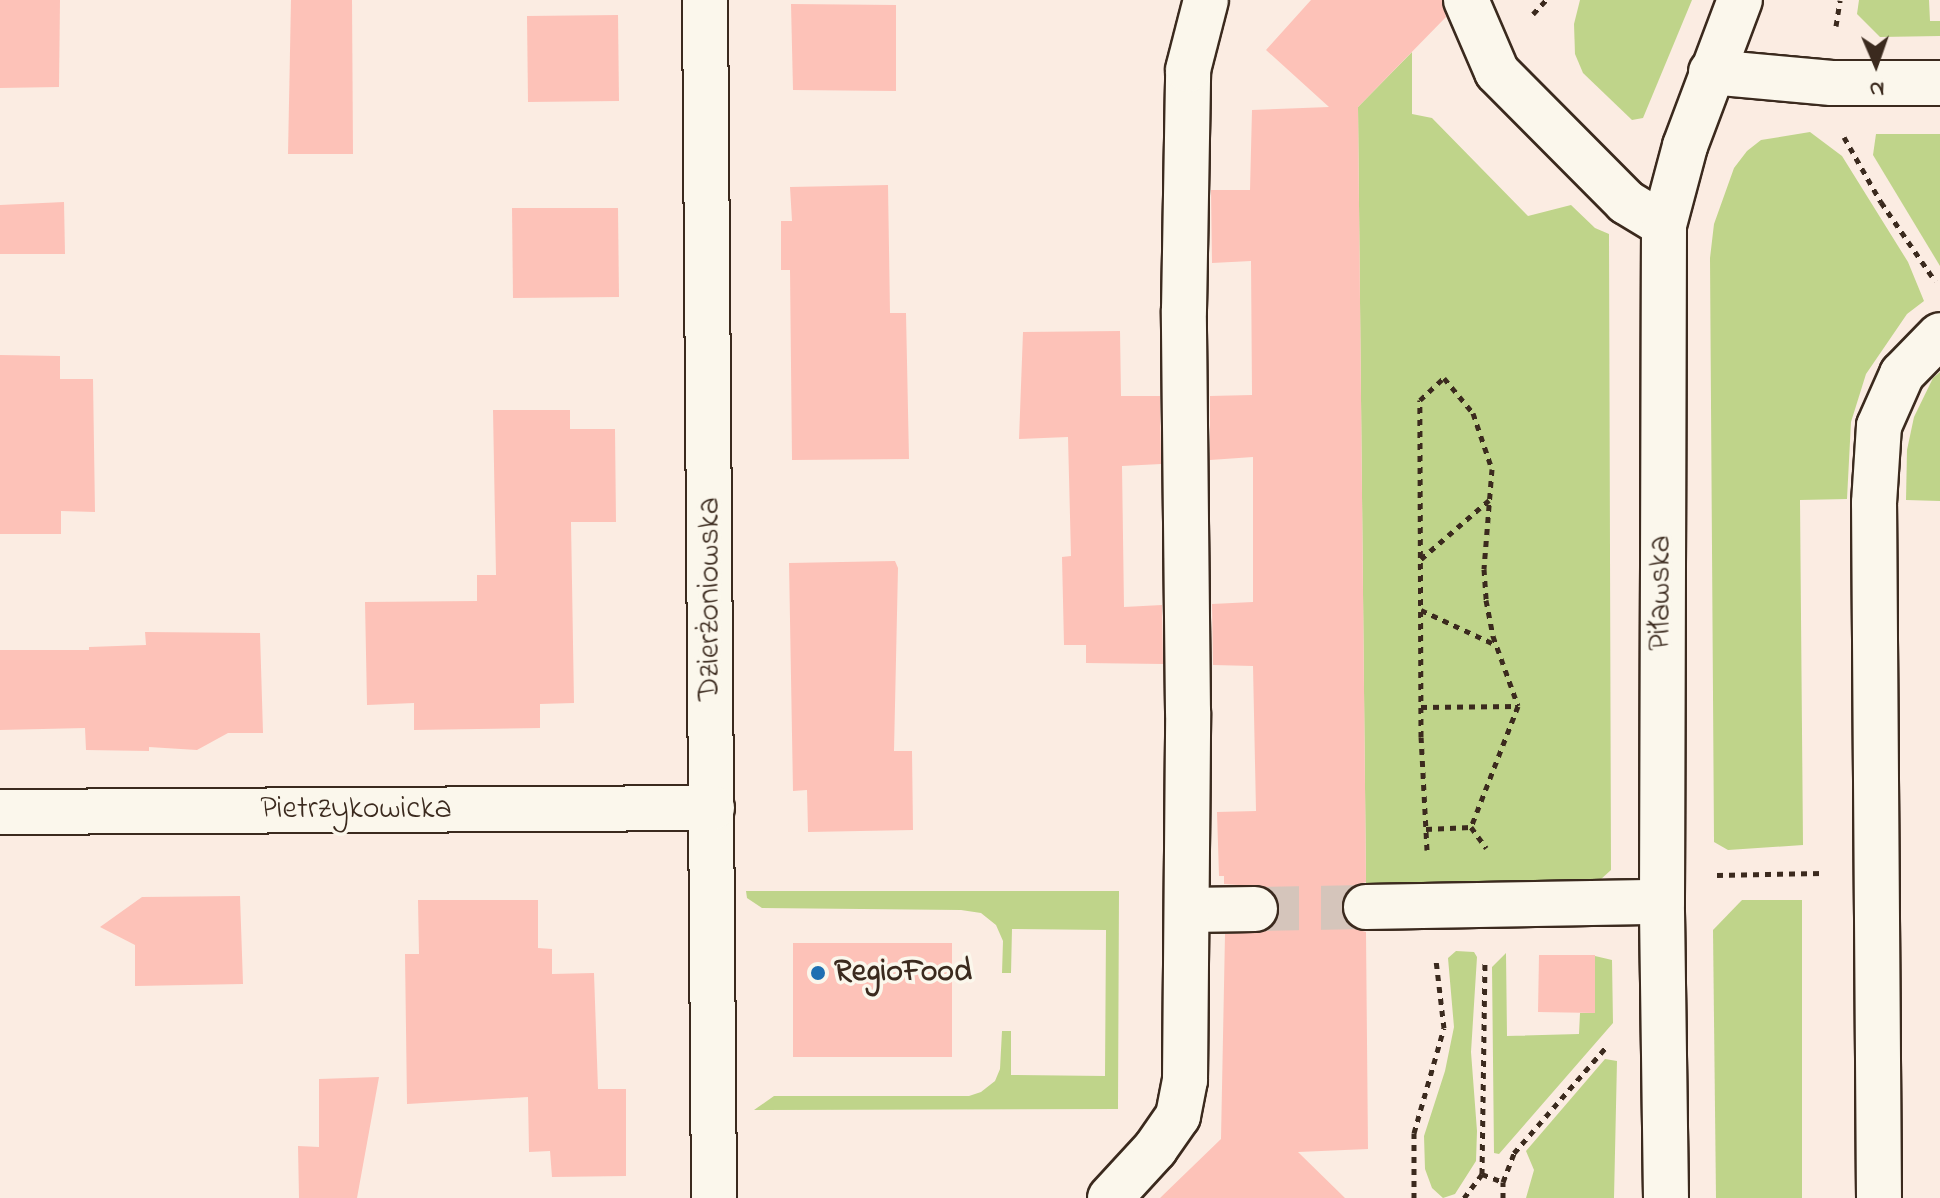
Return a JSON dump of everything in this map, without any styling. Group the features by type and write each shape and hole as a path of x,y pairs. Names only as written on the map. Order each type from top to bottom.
{"street":[{"name":"Dzierżoniowska","path":"705,0 714,1198"},
{"path":"1110,1198 1155,1149 1178,1116 1185,1080 1188,910 1184,310 1188,70 1206,0"},
{"path":"1466,0 1497,72 1626,202 1664,225"},
{"name":"Piławska","path":"1666,1198 1662,890 1664,225 1685,146 1740,0"},
{"path":"1711,72 1832,83 1940,83"},
{"path":"1879,1198 1874,503 1879,426 1902,374 1940,335"},
{"name":"Pietrzykowicka","path":"0,812 712,808"},
{"path":"1366,907 1485,905 1662,890"},
{"path":"1188,910 1255,909"}],"path":[{"path":"1839,13 1840,0"},
{"path":"1836,123 1881,202 1940,288"},
{"path":"1414,1198 1414,1133 1444,1028 1430,906 1421,707 1420,400 1444,378 1473,413 1492,469 1484,569 1486,600 1496,645 1518,706 1471,827"},
{"path":"1420,560 1490,500"},
{"path":"1421,610 1496,645"},
{"path":"1421,707 1518,706"},
{"path":"1662,890 1876,872"},
{"path":"1464,1198 1482,1174 1485,905"},
{"path":"1503,1198 1503,1182 1514,1153 1614,1039"},
{"path":"1482,1174 1503,1182"}],"green space":[{"path":"1580,0 1692,0 1643,118 1632,120 1583,73 1575,54 1574,24"},
{"path":"1859,0 1929,0 1930,21 1940,21 1940,36 1880,37 1857,14"},
{"path":"1412,52 1412,114 1432,118 1528,216 1571,205 1595,228 1609,234 1611,870 1600,880 1366,884 1358,107"},
{"path":"1810,132 1842,156 1908,262 1924,301 1907,314 1866,374 1851,422 1847,499 1800,500 1803,845 1728,850 1714,842 1710,258 1714,224 1734,168 1747,151 1761,140"},
{"path":"1876,134 1940,134 1940,266 1873,155"},
{"path":"1940,372 1940,501 1906,500 1907,450 1914,417 1933,378"},
{"path":"746,891 1119,891 1118,1109 754,1110 774,1096 969,1096 981,1092 995,1081 1000,1069 1002,1031 1011,1031 1011,1075 1105,1076 1106,930 1012,929 1011,973 1002,973 1003,941 996,925 981,913 961,910 762,908 747,898"},
{"path":"1742,900 1802,900 1802,1198 1716,1198 1713,930"},
{"path":"1456,951 1474,952 1477,957 1471,1052 1476,1161 1455,1194 1443,1198 1432,1188 1425,1169 1424,1136 1445,1071 1454,1027 1448,958"},
{"path":"1506,953 1507,1036 1579,1034 1580,1013 1595,1013 1595,956 1612,960 1613,1023 1499,1154 1494,1153 1492,967"},
{"path":"1605,1059 1617,1061 1614,1198 1526,1198 1534,1170 1526,1151"}],"building":[{"path":"0,0 60,0 59,87 0,88"},
{"path":"291,0 352,0 353,154 288,154"},
{"path":"1311,0 1442,0 1446,17 1358,107 1366,882 1353,886 1345,894 1341,907 1345,920 1355,929 1366,932 1368,1149 1298,1152 1345,1198 1160,1198 1221,1139 1225,934 1267,931 1276,922 1280,909 1276,896 1266,887 1224,884 1224,876 1219,876 1217,812 1256,811 1253,666 1213,665 1212,604 1253,602 1253,457 1210,460 1210,396 1252,395 1251,261 1212,263 1211,190 1250,190 1252,110 1329,107 1266,50"},
{"path":"791,4 896,5 896,91 793,90"},
{"path":"618,15 619,101 528,102 527,16"},
{"path":"888,185 890,313 906,313 909,459 792,460 790,270 781,270 781,221 792,221 790,187"},
{"path":"64,202 65,254 0,254 0,205"},
{"path":"512,208 618,208 619,297 513,298"},
{"path":"1120,331 1121,396 1160,396 1161,464 1122,466 1124,607 1162,605 1163,664 1086,663 1086,645 1064,645 1062,557 1071,556 1068,437 1019,439 1023,332"},
{"path":"0,355 60,356 60,379 93,379 95,512 61,511 61,534 0,534"},
{"path":"493,410 570,410 570,429 615,429 616,522 571,522 574,703 540,704 540,728 414,730 414,703 367,705 365,602 477,601 477,575 496,575"},
{"path":"895,561 898,568 894,751 912,751 913,830 808,832 807,790 793,791 789,563"},
{"path":"145,632 260,633 263,733 228,733 197,750 149,747 149,751 86,750 85,728 0,730 0,650 89,650 89,647 146,645"},
{"path":"240,896 243,984 135,986 135,945 100,927 142,897"},
{"path":"418,900 538,900 538,948 552,949 552,974 594,973 598,1089 626,1089 626,1176 552,1177 550,1151 529,1152 528,1097 407,1104 405,954 419,954"},
{"path":"793,943 952,943 952,1057 793,1057"},
{"path":"1539,955 1595,955 1595,1013 1538,1012"},
{"path":"379,1077 357,1198 299,1198 298,1146 319,1147 319,1079"}],"tunnel":[{"path":"1255,909 1366,907"}],"place":[{"name":"RegioFood","path":"818,973"}]}
